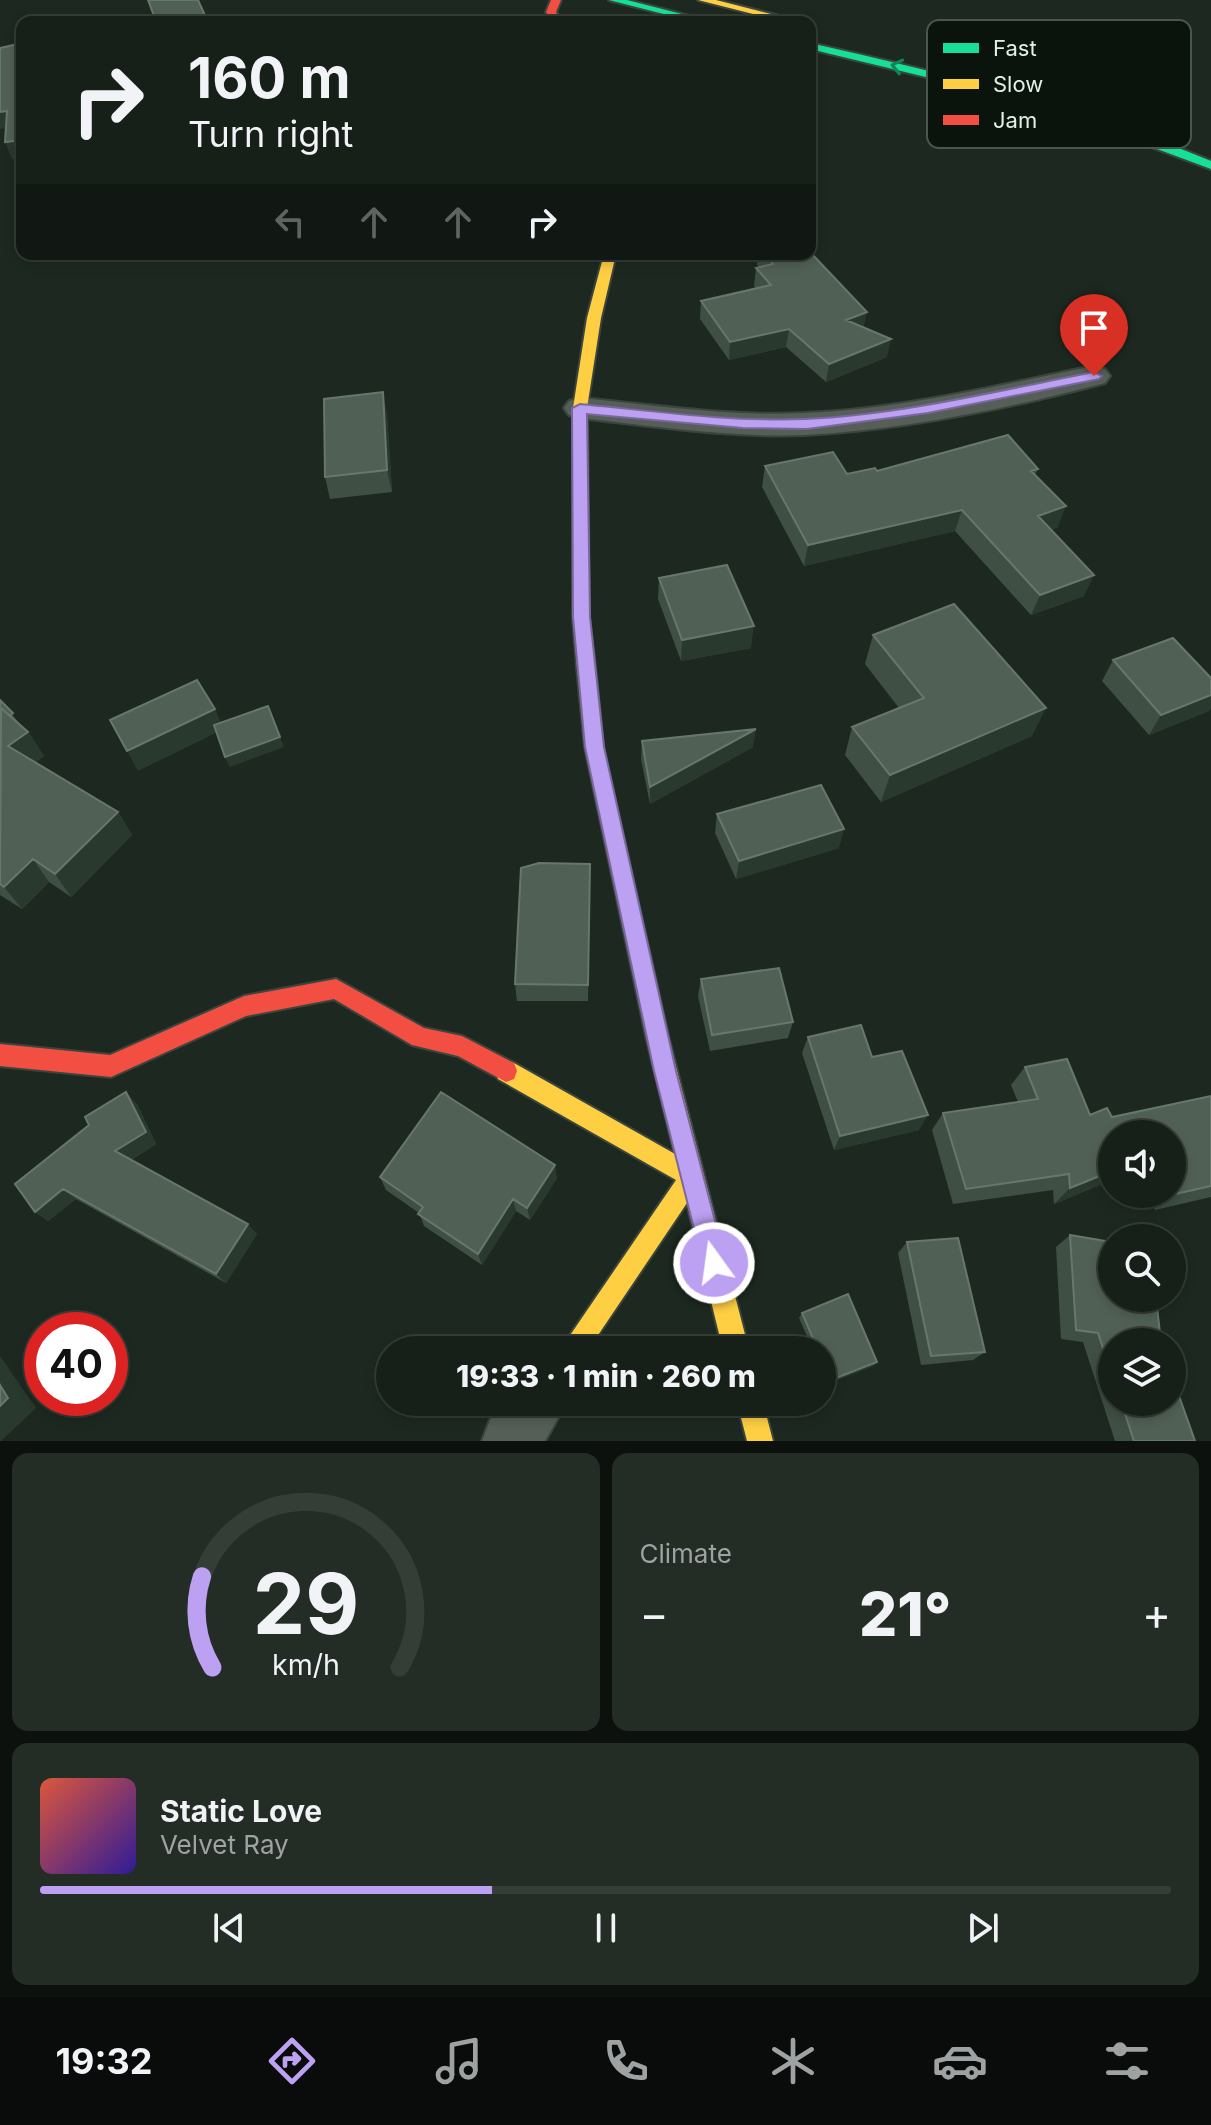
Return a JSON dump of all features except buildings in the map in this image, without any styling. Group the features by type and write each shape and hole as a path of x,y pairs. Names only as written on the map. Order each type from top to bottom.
{"main road":[{"path":"614,0 682,16"},
{"path":"703,0 728,3 776,16"},
{"path":"816,47 927,74"},
{"path":"1173,148 1211,165"},
{"path":"608,260 594,318 580,408 581,617 594,747 665,1071 732,1336"},
{"path":"0,1055 111,1066 244,1006 336,989 420,1038 462,1046 692,1176"},
{"path":"583,1336 692,1176"},
{"path":"754,1416 760,1441"}],"street":[{"path":"580,408 743,423 807,424 928,409 1094,376"},
{"path":"511,1441 528,1416"}],"traffic: fast":[{"path":"614,0 682,16"},
{"path":"816,47 927,74"},
{"path":"1169,148 1211,165"},
{"path":"586,667 594,747 657,1036"}],"traffic: slow":[{"path":"703,0 772,16"},
{"path":"586,667 581,617 580,408 594,318 608,260"},
{"path":"657,1036 732,1336"},
{"path":"506,1071 692,1176 583,1336"},
{"path":"754,1416 760,1441"}],"traffic: jam":[{"path":"553,16 551,12 556,0"},
{"path":"0,1055 111,1066 244,1006 336,989 420,1038 462,1046 506,1071"}],"route":[{"path":"714,1263 665,1071 594,747 581,617 578,512 580,408 743,423 807,424 928,409 1094,376"}]}
